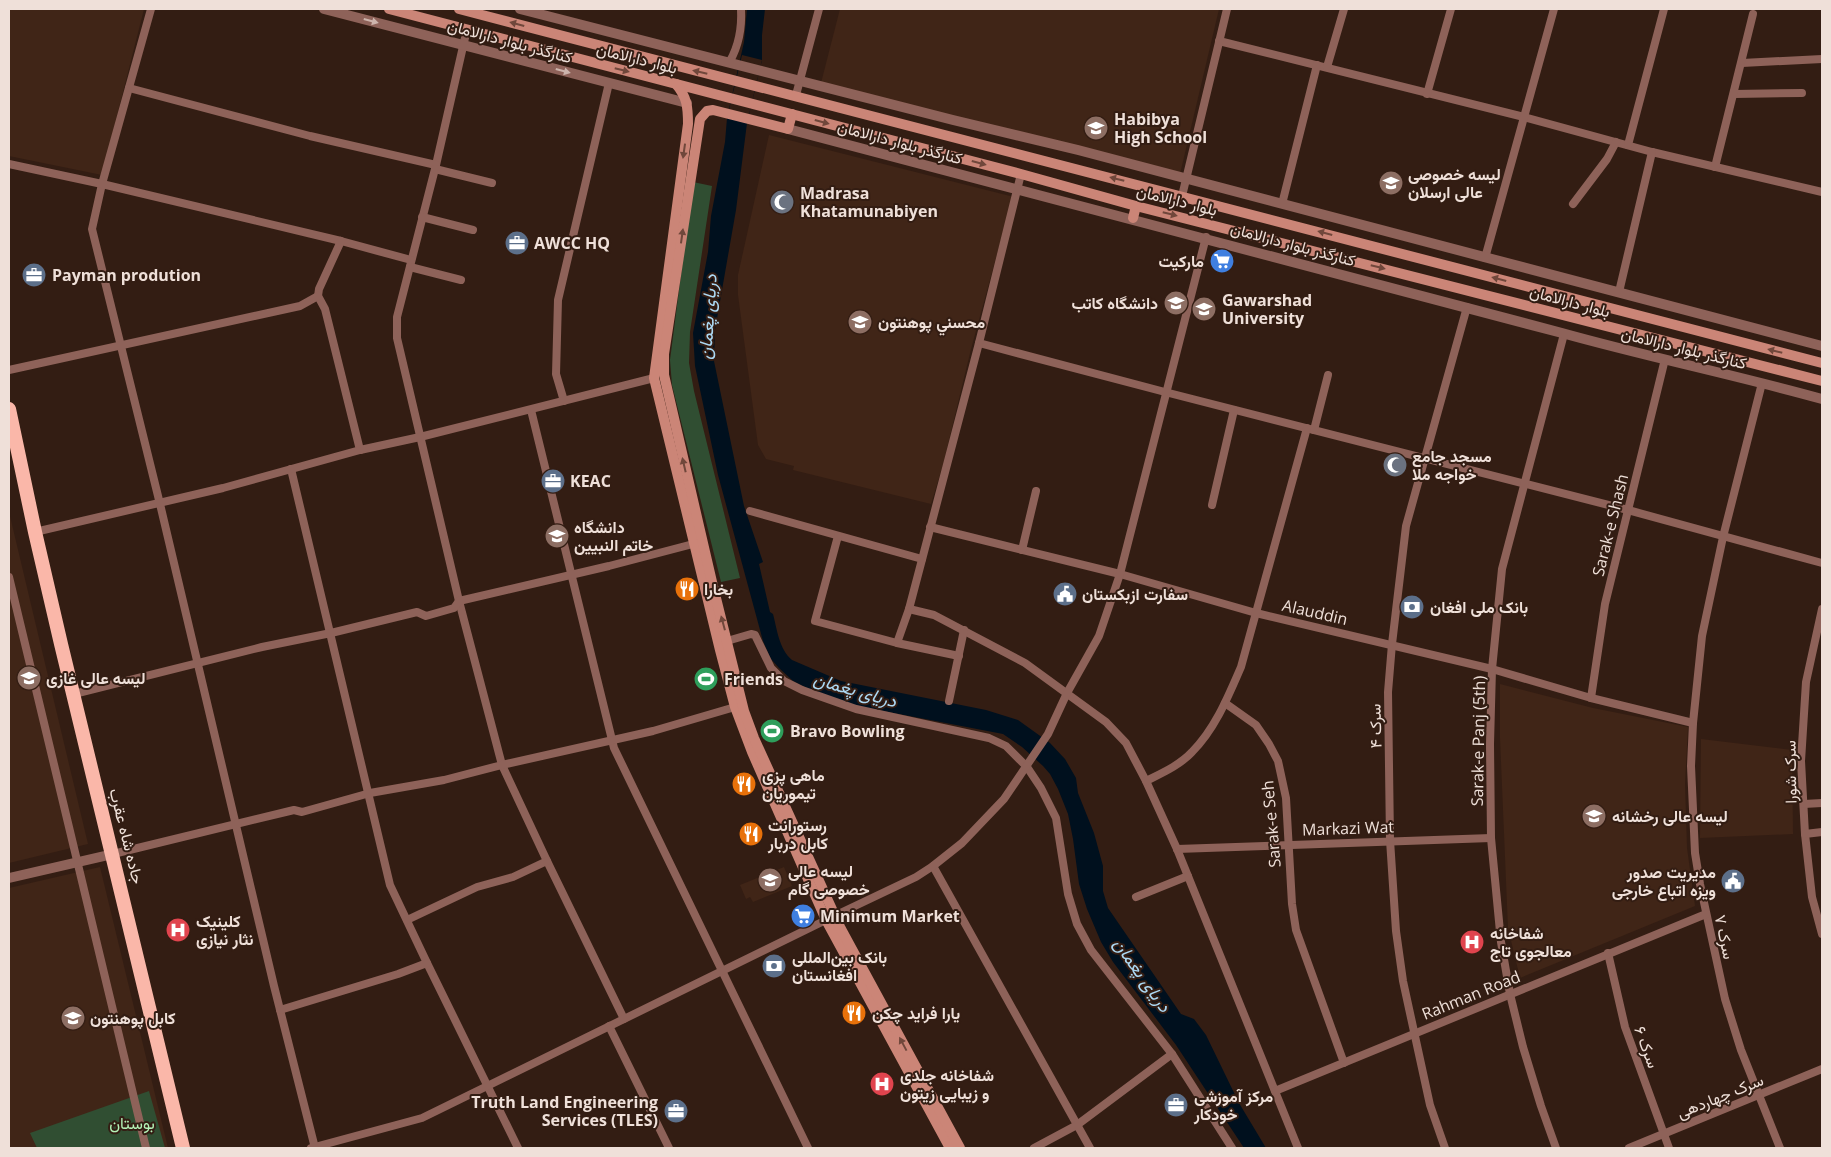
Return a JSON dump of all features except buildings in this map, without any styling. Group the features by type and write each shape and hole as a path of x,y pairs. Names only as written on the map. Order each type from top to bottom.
{"highway":[{"name":"جاده شاه عقرب","path":"9,408 18,462 184,1148"}],"main road":[{"name":"بلوار دارالامان","path":"389,9 1021,174 1136,206 1822,382"},
{"name":"بلوار دارالامان","path":"459,9 666,64 796,95 1822,364"},
{"path":"649,77 653,60"},
{"path":"676,84 683,92 687,103 687,133 654,378 693,544 728,641 744,711 830,918 960,1148"},
{"name":"کنارگذر بلوار دارالامان","path":"708,583 664,375 664,354 700,119 703,114 710,110 788,129"},
{"path":"856,131 861,113"},
{"path":"788,129 792,114"},
{"path":"1133,218 1136,206"},
{"path":"708,583 735,707 752,752 830,918 950,1148"}],"street":[{"path":"151,9 102,184 92,229 122,346 314,1148 422,1118 916,877 962,843 988,817 1004,799 1048,734 1067,692 1098,636 1120,574 1206,237"},
{"name":"کنارگذر بلوار دارالامان","path":"324,9 687,103"},
{"name":"کنارگذر بلوار دارالامان","path":"520,9 801,79"},
{"path":"735,63 742,24 741,9"},
{"path":"796,95 819,9"},
{"path":"1182,196 1227,9"},
{"path":"1327,67 1344,9"},
{"path":"1427,94 1450,9"},
{"path":"1485,258 1554,9"},
{"path":"1628,145 1664,9"},
{"path":"1715,167 1742,63 1752,14"},
{"path":"467,29 436,167 397,317 397,338 459,601 502,765 624,1019"},
{"path":"1218,41 1524,117 1652,152 1822,192"},
{"path":"1742,63 1822,60"},
{"path":"1282,204 1317,65"},
{"path":"801,79 1822,346"},
{"path":"564,401 556,374 558,300 609,83"},
{"path":"129,88 492,183"},
{"path":"1734,94 1802,94"},
{"name":"کنارگذر بلوار دارالامان","path":"788,129 1206,237 1564,334 1762,382 1822,399"},
{"path":"1573,204 1607,159 1616,142"},
{"path":"1619,292 1652,152"},
{"path":"9,164 342,241 461,280"},
{"path":"897,643 909,609 1021,174"},
{"path":"422,217 473,230"},
{"path":"342,241 318,296 324,309 360,450"},
{"path":"9,370 300,306 318,296"},
{"name":"سرک ۴","path":"1445,1148 1430,1105 1403,981 1396,931 1390,840 1388,692 1406,526 1467,307"},
{"name":"Sarak-e Panj (5th)","path":"1556,1148 1541,1106 1510,994 1496,900 1491,838 1490,744 1492,669 1502,569 1564,334"},
{"path":"979,343 1628,510 1822,563"},
{"name":"Sarak-e Shash","path":"1591,698 1605,604 1665,359"},
{"path":"1146,781 1166,772 1192,753 1208,733 1225,703 1241,667 1328,375"},
{"path":"35,532 160,504 360,450 531,410 654,378"},
{"name":"سرک ۷","path":"1762,382 1723,537 1702,636 1693,723 1691,766 1695,853 1706,914 1725,999 1741,1050 1780,1148"},
{"path":"531,410 611,740 721,972 808,1148"},
{"path":"1212,505 1234,410"},
{"path":"291,469 370,794 390,885 426,963 518,1148"},
{"path":"1022,550 1036,491"},
{"path":"750,511 922,559"},
{"name":"Alauddin","path":"930,527 1120,574 1256,612 1492,669 1591,698 1693,723"},
{"path":"838,536 815,622 897,643 959,656"},
{"path":"74,694 262,647 331,633 417,612 426,616 454,608 459,601 693,544"},
{"path":"9,577 146,1148"},
{"name":"سرک شورا","path":"1822,608 1806,682 1801,761 1805,834 1812,897 1822,934"},
{"path":"909,609 934,615 1024,663 1067,692 1106,722 1126,743 1146,781 1177,849 1298,1148"},
{"path":"949,701 964,630"},
{"path":"728,641 753,634 774,672 784,681 802,690 856,709 989,738 1006,746 1028,765 1042,788 1056,818 1068,894 1077,924 1091,950 1172,1054 1232,1148"},
{"name":"Sarak-e Seh","path":"1225,703 1256,725 1278,761 1286,798 1292,904 1296,930 1344,1063"},
{"path":"9,878 236,826 294,810 302,812 370,794 444,780 653,731 735,707"},
{"path":"1804,804 1822,803"},
{"path":"1805,834 1822,832"},
{"name":"Markazi Wat","path":"1177,849 1390,840 1491,838"},
{"path":"407,920 477,887 513,877 547,861"},
{"path":"933,866 1090,1148"},
{"path":"1136,897 1188,876"},
{"name":"Rahman Road","path":"1275,1091 1706,914"},
{"name":"سرک ۶","path":"1608,953 1625,1027 1669,1148"},
{"path":"280,1010 398,974 426,963"},
{"path":"609,1026 669,1148"},
{"path":"1034,1148 1077,1125 1172,1054"},
{"name":"سرک چهاردهی","path":"1629,1148 1822,1069"}],"shaded area":[{"path":"9,9 144,9 102,175 9,156"},
{"name":"Habibya High School","path":"840,9 1219,9 1180,174 821,83"},
{"name":"محسني پوهنتون","path":"769,135 1014,197 971,349 943,465 931,504 793,470 794,466 766,459 758,445 738,295 738,275"},
{"name":"لیسه عالی غازی","path":"9,512 88,844 9,863"},
{"name":"لیسه عالی رخشانه","path":"1500,684 1593,708 1688,727 1685,784 1687,848 1695,906 1520,978 1508,928 1500,738"},
{"path":"1701,739 1792,750 1793,834 1700,838"},
{"name":"کابل پوهنتون","path":"100,867 168,1148 9,1148 9,888"},
{"name":"لیسه عالی خصوصی گام","path":"784,867 792,886 753,902 750,897 746,899 740,885"}],"green space":[{"path":"693,182 712,186 690,332 689,363 694,391 740,578 721,582 672,385 670,360"},
{"name":"بوستان","path":"149,1091 165,1148 37,1148 30,1133"}],"water":[{"name":"دریای پغمان","path":"747,9 765,9 762,60 747,123 736,210 715,330 714,361 744,506 763,562 759,564 770,612 773,614 781,645 792,660 841,681 986,710 1018,720 1050,743 1065,759 1076,778 1078,793 1094,833 1103,866 1103,891 1108,908 1181,1014 1194,1019 1206,1035 1239,1103 1266,1148 1244,1148 1176,1045 1113,962 1101,942 1079,884 1068,814 1058,789 1043,766 1022,747 1003,734 847,704 793,681 771,659 763,641 718,475 695,366 693,333 708,252 711,216 725,142 727,118 744,42"}],"pier":[{"path":"742,55 762,60 747,123 727,118"}],"place":[{"name":"Habibya High School","path":"1096,128"},
{"name":"لیسه خصوصی عالی ارسلان","path":"1391,183"},
{"name":"Madrasa Khatamunabiyen","path":"782,202"},
{"name":"AWCC HQ","path":"517,243"},
{"name":"مارکیت","path":"1222,261"},
{"name":"Payman prodution","path":"34,275"},
{"name":"دانشگاه کاتب","path":"1176,303"},
{"name":"Gawarshad University","path":"1204,309"},
{"name":"محسني پوهنتون","path":"860,322"},
{"name":"مسجد جامع خواجه ملا","path":"1395,465"},
{"name":"KEAC","path":"553,481"},
{"name":"دانشگاه خاتم النبیین","path":"557,536"},
{"name":"بخارا","path":"687,589"},
{"name":"سفارت ازبکستان","path":"1065,594"},
{"name":"بانک ملی افغان","path":"1412,607"},
{"name":"لیسه عالی غازی","path":"29,678"},
{"name":"Friends","path":"706,679"},
{"name":"Bravo Bowling","path":"772,731"},
{"name":"ماهی پزی تیموریان","path":"744,784"},
{"name":"لیسه عالی رخشانه","path":"1594,816"},
{"name":"رستورانت کابل دربار","path":"751,834"},
{"name":"لیسه عالی خصوصی گام","path":"770,880"},
{"name":"مدیریت صدور ویزه اتباع خارجی","path":"1733,881"},
{"name":"Minimum Market","path":"803,916"},
{"name":"کلینیک نثار نیازی","path":"178,930"},
{"name":"شفاخانه معالجوی تاج","path":"1472,942"},
{"name":"بانک بین‌المللی افغانستان","path":"774,966"},
{"name":"یارا فراید چکن","path":"854,1013"},
{"name":"کابل پوهنتون","path":"73,1018"},
{"name":"شفاخانه جلدی و زیبایی زیتون","path":"882,1084"},
{"name":"مرکز آموزشی خودکار","path":"1176,1105"},
{"name":"Truth Land Engineering Services (TLES)","path":"676,1111"}]}
